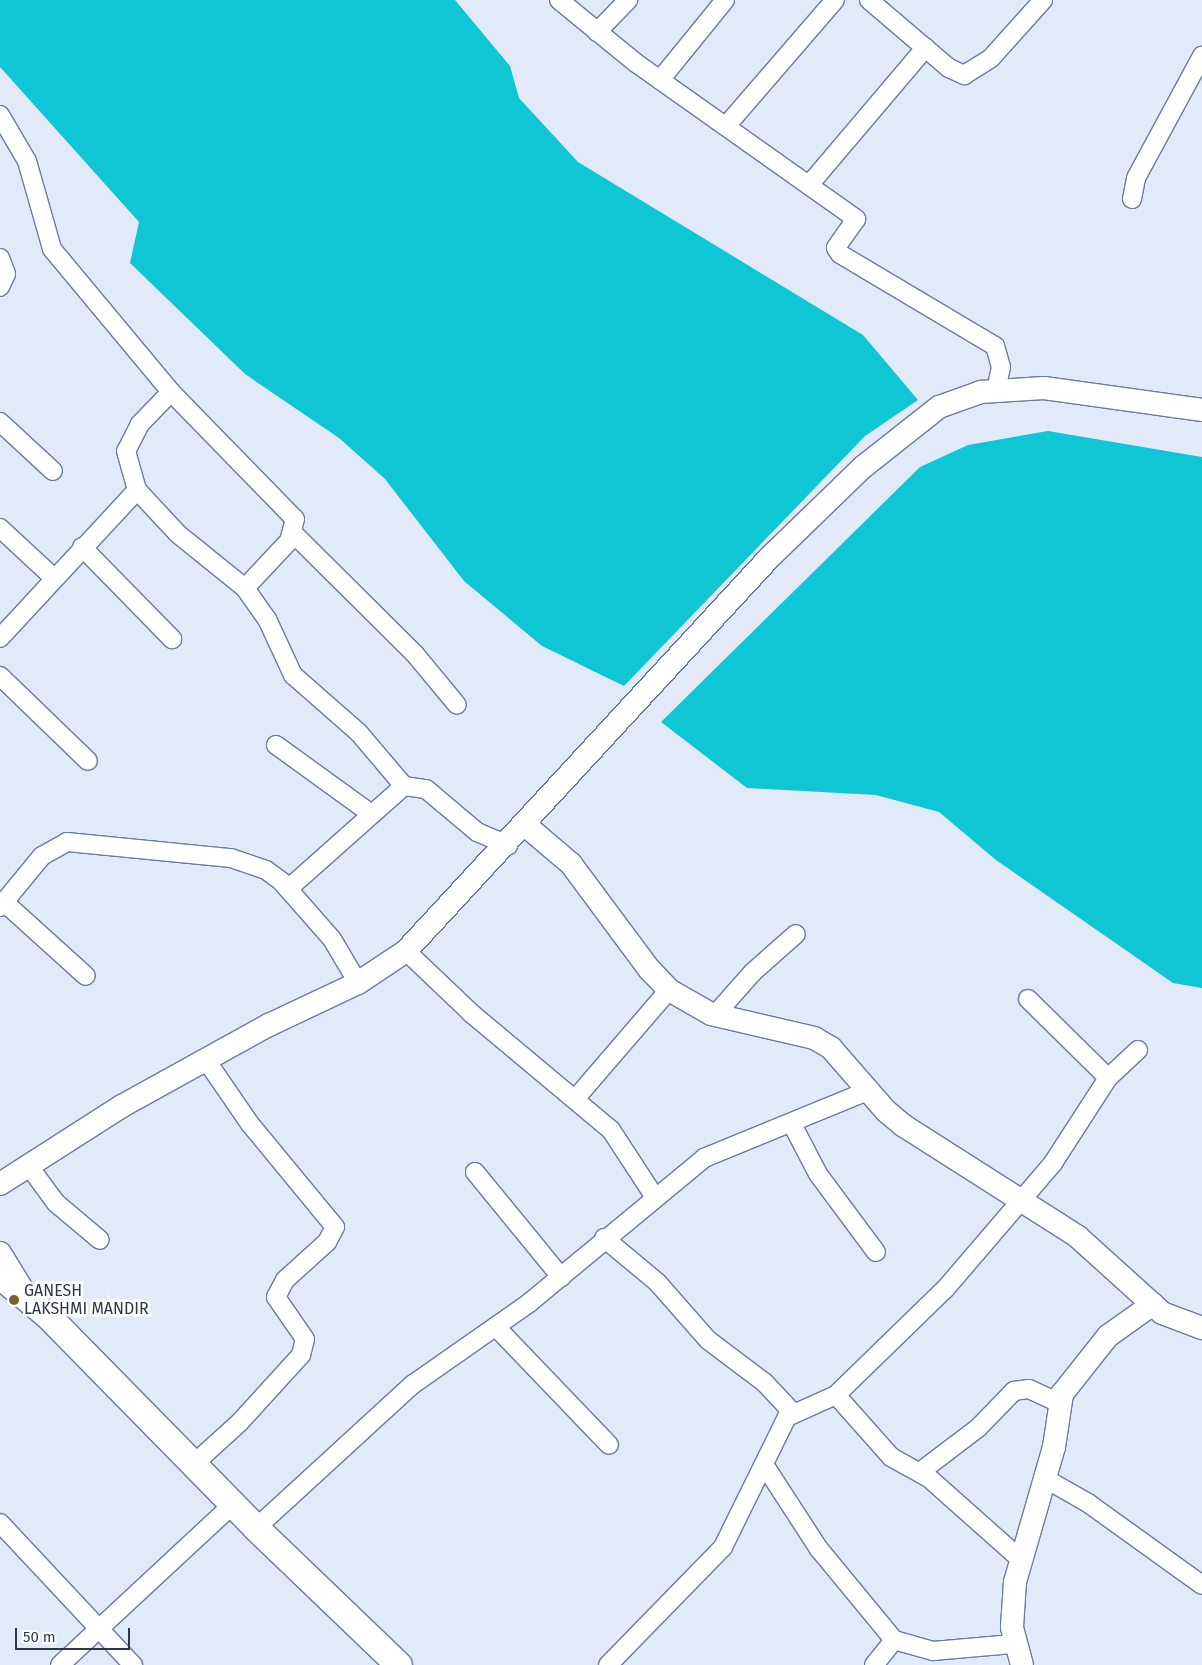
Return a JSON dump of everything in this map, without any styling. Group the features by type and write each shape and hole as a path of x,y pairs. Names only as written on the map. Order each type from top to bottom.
{"main road":[{"path":"0,1276 26,1295 196,1462 256,1528 399,1665"}],"street":[{"path":"559,0 660,80 727,125 856,219 836,248 840,254 995,346 1001,367 996,390"},
{"path":"597,32 628,0"},
{"path":"660,80 725,0"},
{"path":"727,125 835,0"},
{"path":"868,0 957,74 970,74 1043,0"},
{"path":"809,185 925,48"},
{"path":"1132,199 1136,178 1202,56"},
{"path":"0,116 27,161 52,249 171,392 290,512 294,534 414,653 457,705"},
{"path":"0,258 6,274 0,287"},
{"path":"0,1184 28,1165 206,1060 358,983 406,951 508,845 524,824 770,557 863,467 939,407 996,390 1054,388 1202,410"},
{"path":"171,392 140,424 126,451 138,490 194,548 245,588 268,619 293,675 359,733 404,786 426,789 477,832 508,845"},
{"path":"0,422 53,471"},
{"path":"2,632 138,490"},
{"path":"0,528 54,578"},
{"path":"245,588 294,534"},
{"path":"82,547 172,639"},
{"path":"0,676 88,761"},
{"path":"276,745 370,813"},
{"path":"288,889 370,813 404,786"},
{"path":"524,824 571,864 669,990 715,1015 814,1038 831,1048 867,1091 904,1126 1078,1237 1174,1321 1202,1328"},
{"path":"86,976 2,905 54,847 82,840 231,858 266,870 288,889 332,939 358,983"},
{"path":"715,1015 753,972 796,934"},
{"path":"406,951 471,1013 576,1098 616,1137 654,1196"},
{"path":"576,1098 669,990"},
{"path":"1028,999 1108,1078"},
{"path":"608,1665 723,1547 765,1466 782,1425 793,1413 836,1395 946,1288 1018,1200 1053,1162 1108,1078 1138,1050"},
{"path":"196,1462 240,1422 301,1355 304,1339 276,1297 285,1280 327,1242 335,1227 250,1124 206,1060"},
{"path":"256,1528 412,1385 496,1327 561,1277 654,1196 722,1148 792,1124 867,1091"},
{"path":"792,1124 818,1174 876,1252"},
{"path":"28,1165 56,1203 100,1240"},
{"path":"475,1172 561,1277"},
{"path":"604,1238 657,1282 708,1340 765,1383 793,1413"},
{"path":"0,1253 26,1295"},
{"path":"1022,1665 1013,1644 1020,1558 1044,1478 1066,1384 1096,1350 1153,1304"},
{"path":"496,1327 609,1445"},
{"path":"920,1472 978,1428 1014,1391 1029,1389 1060,1404"},
{"path":"836,1395 880,1446 920,1472 1020,1558"},
{"path":"765,1466 819,1549 894,1640 933,1651 1013,1644"},
{"path":"1044,1478 1088,1503 1202,1584"},
{"path":"60,1665 233,1504"},
{"path":"0,1524 133,1665"},
{"path":"874,1665 894,1640"}],"water":[{"path":"0,0 455,0 510,66 519,98 578,162 863,335 918,400 865,436 624,686 542,646 464,581 385,479 339,438 245,374 130,263 139,222 0,67"},
{"path":"1048,431 1202,457 1202,988 1173,983 996,860 939,812 876,795 747,788 661,722 920,467 968,445"}],"place":[{"name":"GANESH LAKSHMI MANDIR","path":"14,1300"}]}
